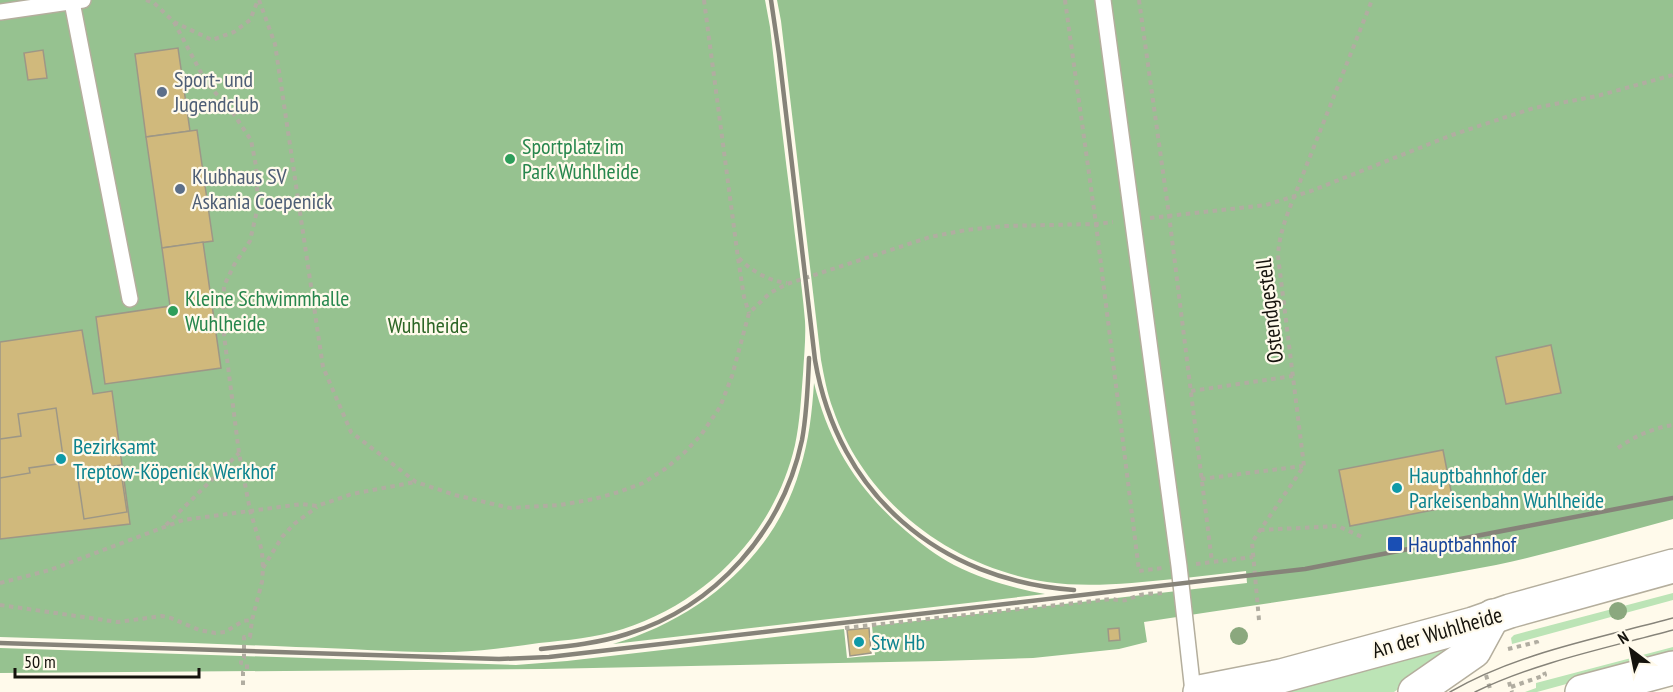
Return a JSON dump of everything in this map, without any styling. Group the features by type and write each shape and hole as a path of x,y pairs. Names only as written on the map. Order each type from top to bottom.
{"main road":[{"name":"An der Wuhlheide","path":"1200,692 1281,676 1473,624 1493,616 1673,566"},
{"path":"1415,692 1474,651 1493,616"},
{"path":"1582,692 1673,668"}],"lane":[{"path":"1103,0 1179,566 1193,692"},
{"path":"0,12 78,1 130,299"}],"path":[{"path":"146,0 154,3 174,22 212,40 234,32 250,20 259,0"},
{"path":"259,0 275,44 323,368 351,432 416,482 455,495 510,508 560,505 594,499 643,483 665,469 701,435 720,407 732,376 749,313 770,293 787,284 930,237 966,230 1004,226 1096,224 1132,220"},
{"path":"704,0 738,258 749,313"},
{"path":"1065,0 1096,224 1138,571 1253,557"},
{"path":"1139,0 1169,215 1212,562"},
{"name":"Ostendgestell","path":"1304,466 1278,256 1281,228 1372,0"},
{"path":"174,22 206,82 233,113 251,140 256,166 258,206 250,241 234,264 224,286 224,327 239,453 250,510 262,551 263,568 262,582 249,637 244,637 243,658 240,659 241,663 247,663 247,669 243,672 243,685"},
{"path":"1169,215 1266,205 1311,191 1452,135 1534,108 1597,96 1673,75"},
{"path":"738,258 746,266 775,282 787,284"},
{"path":"1191,391 1293,376"},
{"path":"1618,448 1644,433 1673,425"},
{"path":"165,526 239,453"},
{"path":"1202,478 1304,466"},
{"path":"1259,620 1252,542 1304,466"},
{"path":"263,568 282,537 317,506 352,494 416,482"},
{"path":"0,583 50,570 183,520 302,504 317,506"},
{"path":"1259,530 1338,526 1362,537"},
{"path":"845,628 1113,599 1129,601 1138,596 1181,591"},
{"path":"0,605 118,622 162,616 199,630 214,633 225,632 243,621 252,620"},
{"path":"1501,651 1537,642 1538,647"},
{"path":"1510,687 1545,675 1544,672"}],"green space":[{"name":"Wuhlheide","path":"0,0 765,0 801,279 805,334 800,410 795,445 772,507 754,534 733,560 710,582 683,601 654,617 623,629 581,638 486,650 434,652 0,637"},
{"path":"777,0 1097,0 1174,579 1079,585 1047,582 1011,574 977,562 945,545 916,525 889,501 866,473 847,443 833,409 822,366"},
{"path":"1109,0 1673,0 1673,519 1496,565 1144,622 1147,642 1119,649 1033,658 544,669 0,673 0,648 516,665 844,629 847,658 875,655 872,626 1247,583 1246,571 1185,578"},
{"path":"814,383 828,426 848,464 873,499 906,531 941,558 976,575 1045,594 613,644 645,633 703,601 753,556 772,530 788,501 800,469 810,426"},
{"path":"1673,593 1673,600 1512,644 1511,638 1514,635"},
{"path":"1673,647 1673,655 1537,692 1525,692 1536,688 1536,683"},
{"path":"1444,649 1447,651 1444,658 1394,692 1269,692"}],"building":[{"name":"Sport- und Jugendclub","path":"178,48 190,131 146,137 135,54"},
{"path":"43,50 47,78 28,80 24,53"},
{"name":"Klubhaus SV Askania Coepenick","path":"197,130 213,241 162,248 146,137"},
{"name":"Kleine Schwimmhalle Wuhlheide","path":"203,242 221,368 105,384 96,317 170,306 162,248"},
{"name":"Bezirksamt Treptow-Köpenick Werkhof","path":"82,330 93,394 112,391 130,524 0,539 0,342"},
{"path":"1551,345 1561,393 1506,404 1496,357"},
{"path":"56,408 64,463 29,468 30,473 0,478 0,439 21,436 18,414"},
{"name":"Hauptbahnhof der Parkeisenbahn Wuhlheide","path":"1443,450 1454,506 1350,526 1339,470"},
{"path":"120,465 127,512 84,519 77,472"},
{"name":"Stw Hb","path":"869,628 871,653 850,656 847,630"},
{"path":"1119,628 1120,640 1109,641 1108,629"}],"tram line":[{"path":"1450,692 1476,678 1530,657 1673,618"},
{"path":"1475,692 1547,664 1673,630"}],"railway":[{"path":"771,0 815,360 827,408 846,451 871,489 903,522 939,548 980,569 1025,583 1074,590"},
{"path":"541,649 606,640 659,622 689,605 741,561 762,534 793,473 804,430 809,358"},
{"path":"0,643 499,659 549,657 1305,569 1673,498"}],"place":[{"name":"Sport- und Jugendclub","path":"162,92"},
{"name":"Sportplatz im Park Wuhlheide","path":"510,159"},
{"name":"Klubhaus SV Askania Coepenick","path":"180,189"},
{"name":"Kleine Schwimmhalle Wuhlheide","path":"173,311"},
{"name":"Bezirksamt Treptow-Köpenick Werkhof","path":"61,459"},
{"name":"Hauptbahnhof der Parkeisenbahn Wuhlheide","path":"1397,488"},
{"name":"Hauptbahnhof","path":"1395,544"},
{"name":"Stw Hb","path":"859,642"}]}
